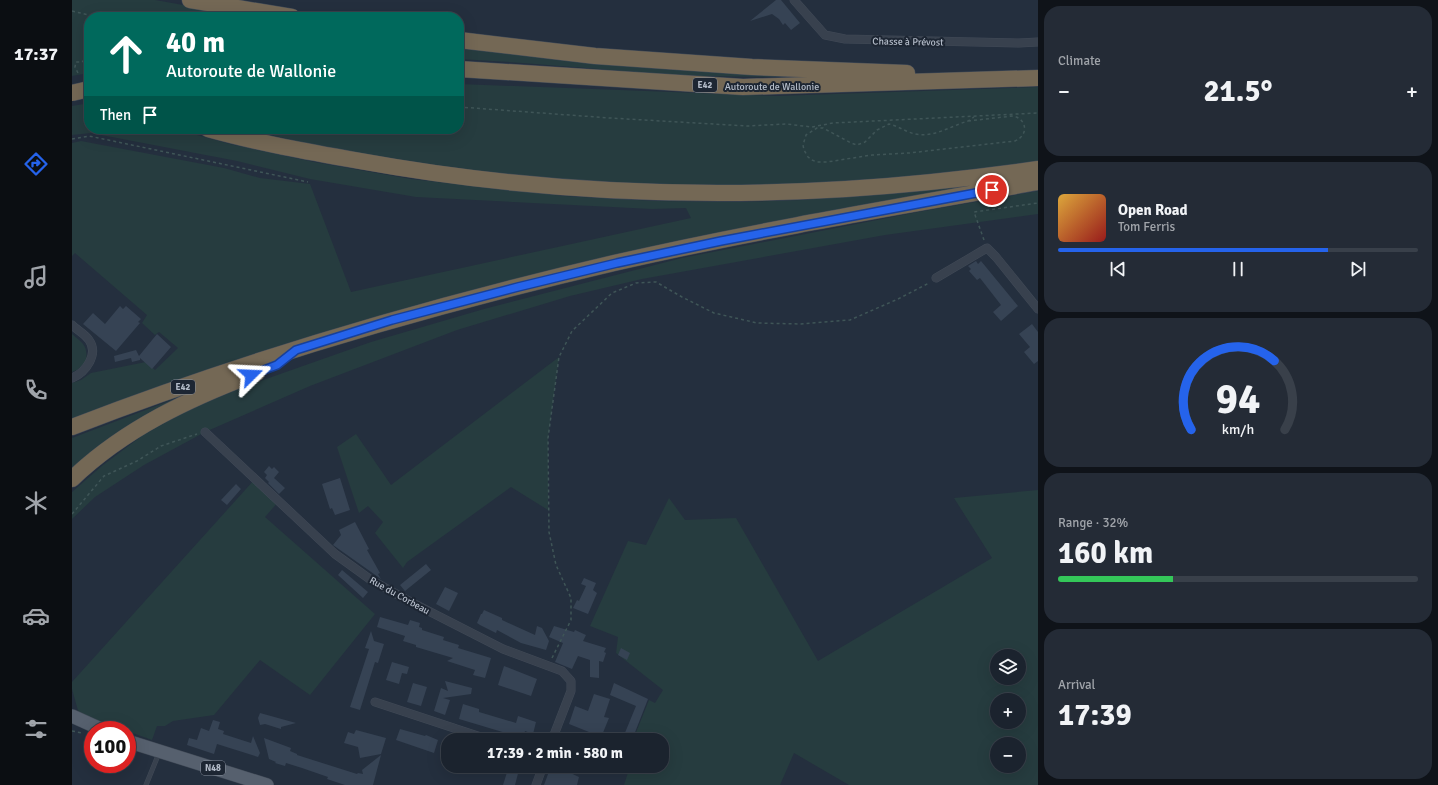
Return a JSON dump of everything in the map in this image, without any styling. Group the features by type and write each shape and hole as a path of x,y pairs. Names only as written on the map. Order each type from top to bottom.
{"highway":[{"path":"190,0 262,12"},
{"path":"464,41 603,56 752,67 902,72 952,80"},
{"name":"Autoroute de Wallonie","path":"464,69 743,87 1038,78"},
{"path":"72,91 84,90"},
{"path":"72,91 84,94"},
{"path":"228,134 265,143 405,169 496,181 566,188 638,192 774,192 847,189 1038,169"},
{"name":"E42","path":"72,427 133,404 296,350 392,320 518,287 617,263 833,219 1038,182"},
{"path":"72,479 110,447 146,424 201,395 277,365 296,350"}],"main road":[{"path":"72,716 84,721"},
{"path":"72,727 84,730"},
{"name":"N48","path":"136,744 267,785"}],"street":[{"name":"Chasse à Prévost","path":"794,0 825,35 845,39 1019,43 1038,42"},
{"path":"936,278 987,248 1038,309"},
{"path":"72,325 89,340 92,349 91,360 85,369 72,378"},
{"name":"Rue du Corbeau","path":"205,432 335,554 371,580 504,649 562,671 571,681 571,691 555,733"},
{"path":"375,702 469,733"},
{"path":"536,785 540,773"}],"lane":[{"path":"146,785 160,751"}],"path":[{"path":"72,11 84,14"},
{"path":"78,73 75,67 76,62 82,62 84,60"},
{"path":"464,107 747,126 786,124 812,127 840,123 1038,113"},
{"path":"968,121 1013,116 1018,117 1025,126 1021,137 1015,142 908,153 872,155 827,162 817,162 812,160 806,154 803,145 806,136 817,128 823,128 857,145 865,142 877,130 889,124 912,133 927,135 968,121 974,117"},
{"path":"72,139 89,136 308,182"},
{"path":"987,248 974,212 1038,203"},
{"path":"548,665 571,620 571,598 556,565 549,532 548,438 559,357 572,332 612,293 636,283 656,282 714,313 757,323 800,324 850,320 898,299 936,278"},
{"path":"72,514 104,476 137,460 161,446 205,432"}],"green space":[{"path":"72,0 155,0 223,12 84,12 84,74 72,76"},
{"path":"464,46 822,76 701,76 464,59"},
{"path":"464,84 777,96 1038,87 1038,162 994,169 839,183 703,187 556,181 471,171 328,148 266,134 464,134"},
{"path":"84,104 84,134 72,135 72,106"},
{"path":"96,134 193,134 230,144 314,162 411,179 564,196 657,201 740,202 802,200 969,185 968,188 695,239 177,381 72,419 72,383 81,380 91,373 146,362 155,370 178,348 159,332 155,335 142,323 147,315 75,253 72,256 72,143 81,141 224,168 260,178 310,184 351,292 691,218 686,208 652,209 416,197 310,179 237,161"},
{"path":"1038,191 1038,214 885,235 642,279 570,296 457,330 310,386 205,432 144,465 95,497 72,519 72,492 103,465 143,435 186,411 238,389 371,342 484,309 682,258 918,212"},
{"path":"72,334 80,340 86,349 86,362 77,370 72,372"},
{"path":"559,357 548,438 548,510 511,487 407,562 403,568 375,533 383,522 368,506 359,513 337,447 356,434 391,485"},
{"path":"177,399 72,472 72,438"},
{"path":"255,479 279,501 265,517 375,614 310,695 260,660 214,715 173,721 165,726 157,726 152,740 136,734 136,721 98,721 79,714 72,689 72,682"},
{"path":"1038,490 1038,785 849,785 794,753 780,785 624,785 628,773 669,773 669,733 636,733 649,700 655,703 663,690 616,653 618,637 590,626 628,541 646,545 669,498 685,520 736,518 818,661 992,558 954,498"}],"building":[{"path":"776,0 781,0 800,23 791,30 785,23 783,25 779,19 772,14 750,21"},
{"path":"976,261 978,264 981,261 1018,306 1001,321 993,312 1001,305 980,278 977,280 969,271 971,269 968,266"},
{"path":"120,306 123,309 126,306 141,319 138,322 140,323 116,351 83,324 93,313 105,324"},
{"path":"1032,324 1038,332 1038,361 1034,364 1024,352 1030,347 1019,334"},
{"path":"157,334 171,347 152,369 140,358 140,360 132,362 131,358 115,362 114,356 136,350 139,356"},
{"path":"269,466 272,469 274,467 279,472 274,478 285,488 279,494 265,478 267,475 264,472"},
{"path":"340,478 350,510 335,515 332,508 330,509 322,484"},
{"path":"236,484 241,489 227,505 221,500"},
{"path":"355,522 369,549 367,550 380,573 378,574 381,579 333,545 341,535 339,530"},
{"path":"426,564 431,570 405,591 400,585"},
{"path":"342,570 368,592 363,598 338,575"},
{"path":"584,578 596,583 593,590 597,593 588,614 573,608 577,600 579,601 586,586 581,584"},
{"path":"445,587 458,593 449,611 436,604"},
{"path":"484,610 535,635 537,626 542,628 549,641 546,650 521,643 497,630 496,633 480,625 477,623"},
{"path":"380,617 408,625 410,620 420,623 419,627 422,628 422,630 444,637 443,640 459,645 458,648 491,658 485,678 473,675 475,670 447,661 453,658 416,647 416,645 403,641 405,636 377,627"},
{"path":"554,626 574,632 575,630 586,635 583,641 606,648 603,662 599,661 599,678 590,677 590,660 578,656 572,669 555,662 563,643 549,637"},
{"path":"371,631 374,641 384,644 378,663 375,662 360,710 350,707 369,649 365,648"},
{"path":"621,648 630,653 627,660 618,655"},
{"path":"392,662 409,667 407,674 402,673 399,684 386,680"},
{"path":"504,666 537,679 531,696 498,685"},
{"path":"445,681 472,688 471,694 443,698 450,700 445,715 434,711 441,688 448,691"},
{"path":"413,683 427,687 421,706 407,702"},
{"path":"614,683 648,699 635,733 625,733 636,706 610,695"},
{"path":"594,694 610,699 604,717 609,718 603,733 588,733 569,724 575,706 588,711"},
{"path":"463,704 479,709 479,712 516,723 518,716 536,722 533,733 525,731 524,733 506,733 459,719"},
{"path":"260,713 296,723 281,727 281,729 265,724 260,725 258,718"},
{"path":"213,720 220,722 218,729 224,731 223,734 251,743 253,736 260,753 258,757 217,744 214,754 187,745 189,738 197,740 201,728 209,731"},
{"path":"400,729 426,735 438,740 434,753 396,740"},
{"path":"356,730 386,738 381,754 360,758 358,747 344,743 348,732 354,734"},
{"path":"264,738 291,748 290,751 297,755 357,774 363,774 362,770 381,755 373,785 345,785 302,768 286,763 285,766 275,763 276,762 269,759"},
{"path":"507,773 518,773 515,785 503,785"},
{"path":"548,773 570,773 579,777 577,785 544,785"}],"route":[{"path":"251,375 277,365 296,350 392,320 518,287 617,263 721,241 840,217 992,190"}]}
